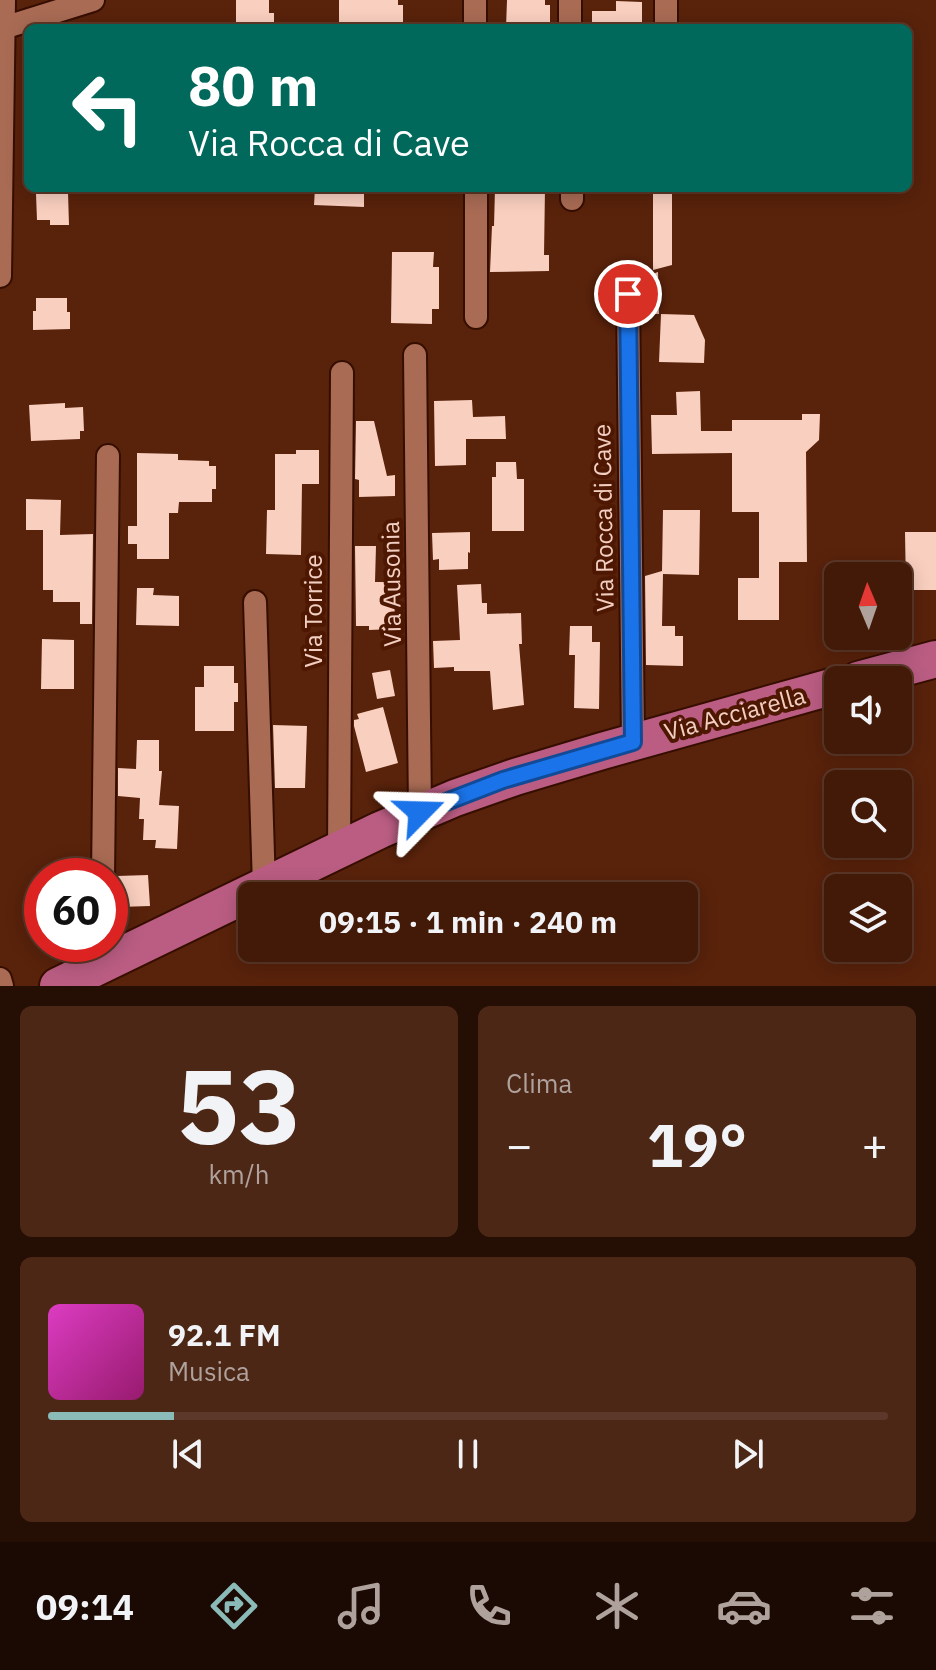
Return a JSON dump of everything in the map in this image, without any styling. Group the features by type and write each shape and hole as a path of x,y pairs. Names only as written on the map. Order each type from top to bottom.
{"main road":[{"path":"910,666 936,659"},
{"name":"Via Acciarella","path":"272,882 420,812 503,780 824,689"},
{"name":"Via Acciarella","path":"128,944 238,897"},
{"name":"Via Acciarella","path":"58,986 92,962"}],"street":[{"path":"0,276 4,0"},
{"path":"37,24 93,0"},
{"path":"475,0 475,24"},
{"path":"570,0 570,24"},
{"path":"666,0 666,24"},
{"path":"2,39 24,30"},
{"path":"476,192 476,317"},
{"name":"Via Rocca di Cave","path":"628,294 633,742"},
{"name":"Via Ausonia","path":"415,355 420,812"},
{"name":"Via Torrice","path":"339,849 342,373"},
{"path":"103,858 108,456"},
{"path":"255,602 264,882"},
{"path":"0,979 2,986"}],"building":[{"path":"236,0 269,0 269,13 274,13 274,24 236,24"},
{"path":"339,0 398,0 398,5 403,5 403,24 339,24"},
{"path":"507,0 545,0 545,5 550,5 550,24 506,24"},
{"path":"616,1 642,2 642,24 592,24 592,11 616,11"},
{"path":"68,192 69,225 50,225 50,220 37,220 36,194"},
{"path":"315,192 364,192 364,207 314,205"},
{"path":"495,192 545,192 544,255 549,255 549,271 490,272"},
{"path":"653,192 672,192 672,265 653,270"},
{"path":"392,252 434,252 433,267 439,267 439,309 432,309 432,324 391,323"},
{"path":"658,272 659,314 642,314 640,288 632,281"},
{"path":"36,298 67,298 70,329 33,330"},
{"path":"661,314 694,315 705,340 704,363 659,362"},
{"path":"700,391 701,431 732,431 732,420 802,420 802,414 820,414 819,440 806,452 807,562 779,562 779,620 738,620 738,578 759,578 759,512 732,512 732,453 652,454 651,415 677,415 676,392"},
{"path":"472,400 473,417 505,416 506,439 466,439 466,465 435,466 434,401"},
{"path":"65,403 65,408 83,407 84,431 80,431 80,439 31,441 29,405"},
{"path":"356,421 374,421 387,476 395,475 395,496 359,497 359,480 355,479"},
{"path":"296,450 319,450 319,484 302,484 301,555 266,554 267,510 275,510 275,454 296,454"},
{"path":"137,453 178,454 178,460 209,461 209,466 216,466 216,489 212,489 212,502 179,502 178,513 169,513 169,559 137,559 137,544 128,544 128,526 137,526"},
{"path":"496,462 516,462 517,479 524,479 524,531 492,531 492,477 496,477"},
{"path":"26,499 61,500 60,535 93,534 92,624 80,624 80,602 53,602 53,590 43,590 43,530 26,530"},
{"path":"663,510 700,510 699,575 663,574 662,626 675,626 675,636 683,636 683,666 646,665 645,576 662,571"},
{"path":"470,532 468,569 439,570 439,559 433,560 432,533"},
{"path":"905,532 936,532 936,590 912,590 912,562 906,562"},
{"path":"355,546 376,546 375,582 394,582 395,629 369,630 369,626 356,626"},
{"path":"481,584 482,603 487,603 487,614 521,613 522,644 519,644 524,705 493,710 490,671 434,668 433,641 460,640 457,585"},
{"path":"137,588 154,588 153,595 179,596 179,626 136,625"},
{"path":"570,626 592,626 592,642 600,642 599,709 574,708 575,655 569,655"},
{"path":"42,639 74,640 74,689 41,689"},
{"path":"204,666 234,666 238,702 234,702 234,731 195,731 195,687 204,687"},
{"path":"390,670 395,696 377,699 372,673"},
{"path":"383,707 398,763 366,772 354,720 359,719 357,714"},
{"path":"273,725 307,726 305,788 275,788"},
{"path":"137,740 159,740 159,771 162,771 159,805 179,806 177,849 155,848 156,840 143,840 144,819 139,819 140,798 118,796 118,768 136,769"},
{"path":"148,875 150,906 128,907 128,876"}],"route":[{"path":"420,812 503,780 633,742 628,294"}]}
